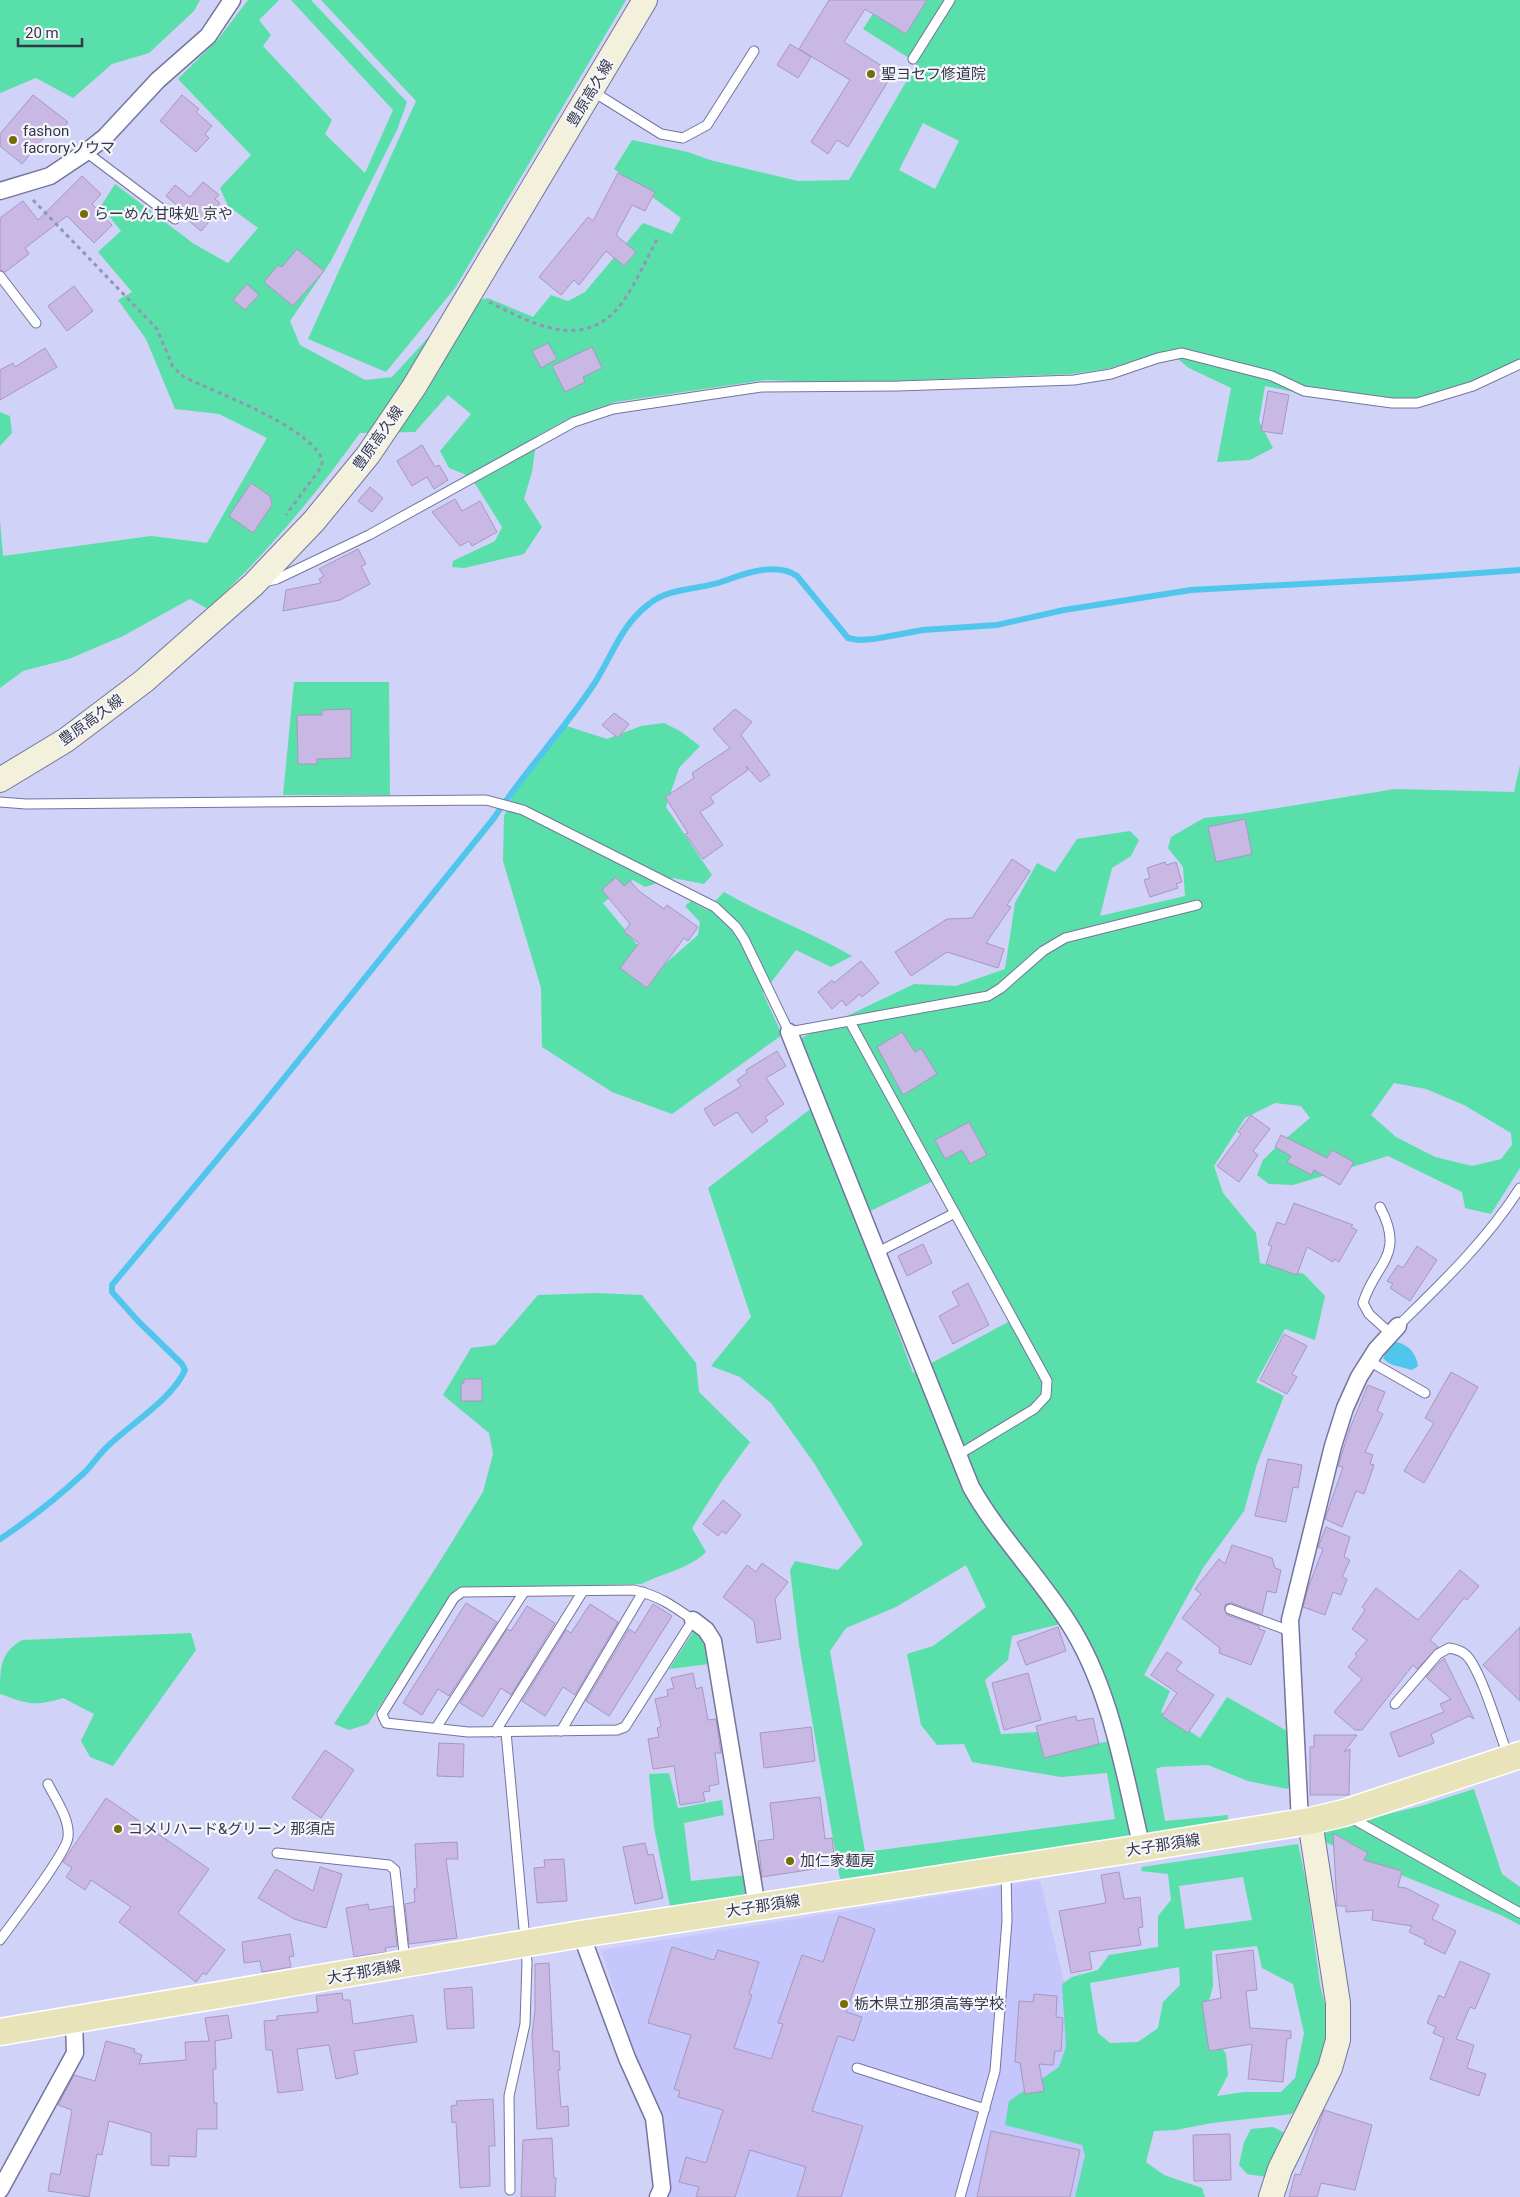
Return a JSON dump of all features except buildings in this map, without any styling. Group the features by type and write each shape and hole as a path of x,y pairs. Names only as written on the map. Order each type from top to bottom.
{"main road":[{"name":"豊原高久線","path":"0,780 66,740 144,681 253,585 314,521 368,454 414,387 646,0"},
{"name":"大子那須線","path":"0,2032 581,1934 1142,1848 1305,1821 1344,1813 1514,1757"},
{"path":"1271,2197 1280,2169 1330,2068 1338,2040 1338,2003 1305,1821"}],"street":[{"path":"0,191 50,176 105,137 158,80 208,36 232,0"},
{"path":"789,1032 971,1487 986,1513 1069,1622 1089,1660 1116,1744 1142,1848"},
{"path":"1305,1821 1290,1620 1333,1446 1345,1408 1359,1377 1394,1330"},
{"path":"693,1620 706,1630 713,1641 757,1906"},
{"path":"581,1934 626,2058 654,2118 662,2188 658,2197"},
{"path":"0,2190 75,2053 74,2020"}],"lane":[{"path":"913,59 950,0"},
{"path":"591,91 661,134 683,138 707,125 754,52"},
{"path":"86,152 175,219"},
{"path":"0,276 36,323"},
{"path":"253,585 277,579 336,551 574,422 613,409 761,387 898,386 1074,380 1111,374 1158,358 1182,354 1272,376 1304,391 1392,403 1417,402 1473,386 1520,364"},
{"path":"0,802 36,804 486,800 505,804 532,814 715,907 736,927 744,939 789,1032 988,996 1001,988 1043,951 1065,938 1197,905"},
{"path":"850,1022 1047,1381 1046,1396 1034,1409 958,1455"},
{"path":"1380,1207 1389,1223 1391,1242 1386,1260 1366,1293 1363,1303 1369,1314 1394,1330 1461,1264 1500,1219 1520,1188"},
{"path":"878,1252 955,1213"},
{"path":"1369,1362 1425,1392"},
{"path":"634,1590 652,1594 669,1602 693,1620 625,1727 617,1730 495,1732 386,1723 382,1714 454,1598 462,1592 583,1591 634,1590"},
{"path":"495,1732 583,1591"},
{"path":"436,1728 524,1592"},
{"path":"561,1731 643,1592"},
{"path":"1230,1609 1290,1632"},
{"path":"1395,1704 1438,1654 1449,1648 1456,1649 1465,1654 1478,1674 1514,1757"},
{"path":"506,1732 526,1943 525,2024 509,2096 510,2190"},
{"path":"0,1940 60,1855 68,1839 67,1822 48,1784"},
{"path":"1344,1813 1520,1912"},
{"path":"277,1853 389,1865 395,1870 405,1965"},
{"path":"960,2197 995,2071 1007,1921 1006,1869"},
{"path":"857,2068 985,2109"}],"path":[{"path":"19,186 157,329 173,367 184,378 271,418 311,444 321,456 322,466 281,521"},
{"path":"470,293 534,324 554,329 593,328 619,308 658,239"}],"shaded area":[{"path":"1396,1342 1405,1345 1411,1350 1416,1357 1418,1366 1412,1370 1393,1365 1383,1358 1388,1349"},
{"name":"栃木県立那須高等学校","path":"1040,1880 1100,2136 1085,2197 668,2197 664,2116 636,2057 601,1950"}],"green space":[{"path":"0,0 200,0 194,11 149,53 112,64 73,98 36,78 0,93"},
{"path":"248,0 279,0 259,20 271,35 263,46 332,120 325,134 365,173 393,110 291,0 311,0 407,102 397,130 331,261 290,321 300,345 365,380 392,377 458,305 488,298 533,317 551,295 568,301 585,292 643,223 672,234 681,218 614,169 632,140 688,152 710,160 798,181 849,180 917,63 863,29 882,0 1520,0 1520,360 1474,382 1418,399 1393,401 1310,389 1294,392 1265,386 1259,421 1273,448 1250,460 1217,462 1231,388 1189,368 1168,351 1107,369 1071,374 845,383 765,380 615,402 568,419 537,436 532,472 524,499 542,527 524,554 464,568 452,567 453,561 495,541 502,527 476,485 464,474 449,468 440,451 471,414 448,395 415,432 360,433 288,525 208,609 190,599 123,636 69,659 23,671 0,688 0,520 3,556 151,536 207,543 267,438 219,414 175,409 146,339 118,300 132,292 98,252 121,231 101,206 115,184 194,244 228,263 258,228 228,206 220,188 251,155 178,79 219,38","holes":["923,123 959,141 935,189 899,170"]},
{"path":"321,0 626,0 455,288 386,372 308,339 416,101"},
{"path":"0,412 10,416 12,433 0,446"},
{"path":"294,682 389,682 390,795 283,795"},
{"path":"664,723 680,731 700,746 679,768 666,807 712,875 704,884 673,878 645,887 633,880 603,903 658,970 698,935 700,922 685,906 691,901 707,910 724,892 852,956 831,967 796,950 763,993 782,1035 672,1114 612,1092 542,1047 541,988 503,861 504,816 516,788 567,726 607,739 641,726"},
{"path":"1520,765 1520,1168 1491,1214 1465,1208 1462,1192 1388,1156 1293,1185 1269,1184 1257,1175 1263,1160 1310,1118 1301,1106 1275,1103 1245,1118 1214,1166 1223,1193 1256,1233 1260,1263 1304,1274 1325,1296 1315,1340 1285,1329 1256,1382 1284,1396 1257,1464 1244,1511 1203,1568 1144,1675 1170,1691 1161,1712 1200,1738 1227,1697 1287,1731 1291,1784 1287,1789 1248,1781 1208,1765 1161,1767 1156,1769 1165,1821 1228,1815 1228,1822 1155,1835 840,1879 799,1645 790,1570 795,1561 838,1570 863,1544 814,1463 771,1403 740,1377 711,1366 751,1317 708,1188 822,1100 801,1038 914,984 956,986 1005,969 1015,903 1037,863 1055,872 1077,839 1130,831 1139,840 1131,856 1112,868 1100,916 1185,896 1183,867 1168,848 1171,837 1204,818 1395,789 1514,792","holes":["1394,1083 1426,1089 1464,1105 1511,1133 1512,1145 1501,1159 1472,1166 1435,1157 1396,1137 1371,1115","939,1178 1010,1321 913,1373 856,1218","966,1565 986,1607 933,1646 907,1654 921,1725 937,1745 964,1744 972,1762 1061,1777 1107,1773 1115,1819 865,1852 830,1651 846,1628 896,1607","1060,1624 1078,1627 1119,1740 1065,1748 1040,1732 1001,1734 985,1680 1008,1660 1012,1636"]},
{"path":"596,1293 642,1295 696,1363 699,1392 750,1442 719,1485 692,1528 706,1552 700,1558 684,1567 641,1584 457,1588 368,1724 349,1730 334,1724 483,1492 493,1454 489,1433 443,1395 471,1348 495,1345 538,1295"},
{"path":"695,1629 707,1644 709,1664 669,1669"},
{"path":"191,1633 196,1650 113,1766 90,1757 81,1741 94,1714 63,1698 45,1703 31,1703 0,1694 0,1676 5,1656 9,1650 22,1640"},
{"path":"669,1773 678,1808 722,1800 724,1815 684,1823 691,1881 746,1875 747,1896 670,1906 654,1827 649,1774"},
{"path":"1474,1789 1502,1874 1520,1887 1520,1925 1501,1915 1381,1867 1325,1842 1322,1830 1421,1806"},
{"path":"1298,1844 1307,1886 1320,1985 1332,2032 1308,2092 1292,2114 1212,2123 1176,2130 1154,2131 1146,2162 1164,2175 1202,2188 1205,2197 1075,2197 1085,2155 1082,2145 1005,2125 1009,2101 1059,2067 1066,2047 1062,1984 1072,1977 1098,1970 1109,1955 1158,1947 1158,1916 1171,1900 1168,1874 1141,1871 1142,1867","holes":["1243,1877 1252,1920 1185,1929 1179,1886","1257,1946 1262,1968 1293,1984 1304,2033 1295,2078 1281,2092 1244,2092 1217,2096 1228,2075 1226,2054 1204,2020 1213,1986 1212,1951","1179,1967 1180,1985 1163,2002 1158,2028 1138,2042 1110,2043 1098,2033 1090,1983"]},
{"path":"1273,2127 1285,2133 1267,2177 1247,2174 1239,2165 1244,2142 1251,2129"}],"waterway":[{"path":"0,1539 74,1482 106,1448 171,1391 179,1380 185,1370 182,1364 138,1321 112,1292 112,1285 256,1113 494,818 594,684 631,621 657,598 666,594 715,584 751,572 771,569 780,570 797,576 848,638 858,640 923,630 997,625 1064,610 1191,590 1520,570"}],"place":[{"name":"聖ヨセフ修道院","path":"871,74"},
{"name":"fashon facroryソウマ","path":"13,140"},
{"name":"らーめん甘味処 京や","path":"84,214"},
{"name":"コメリハード&グリーン 那須店","path":"118,1829"},
{"name":"加仁家麺房","path":"790,1861"},
{"name":"栃木県立那須高等学校","path":"844,2004"}]}
